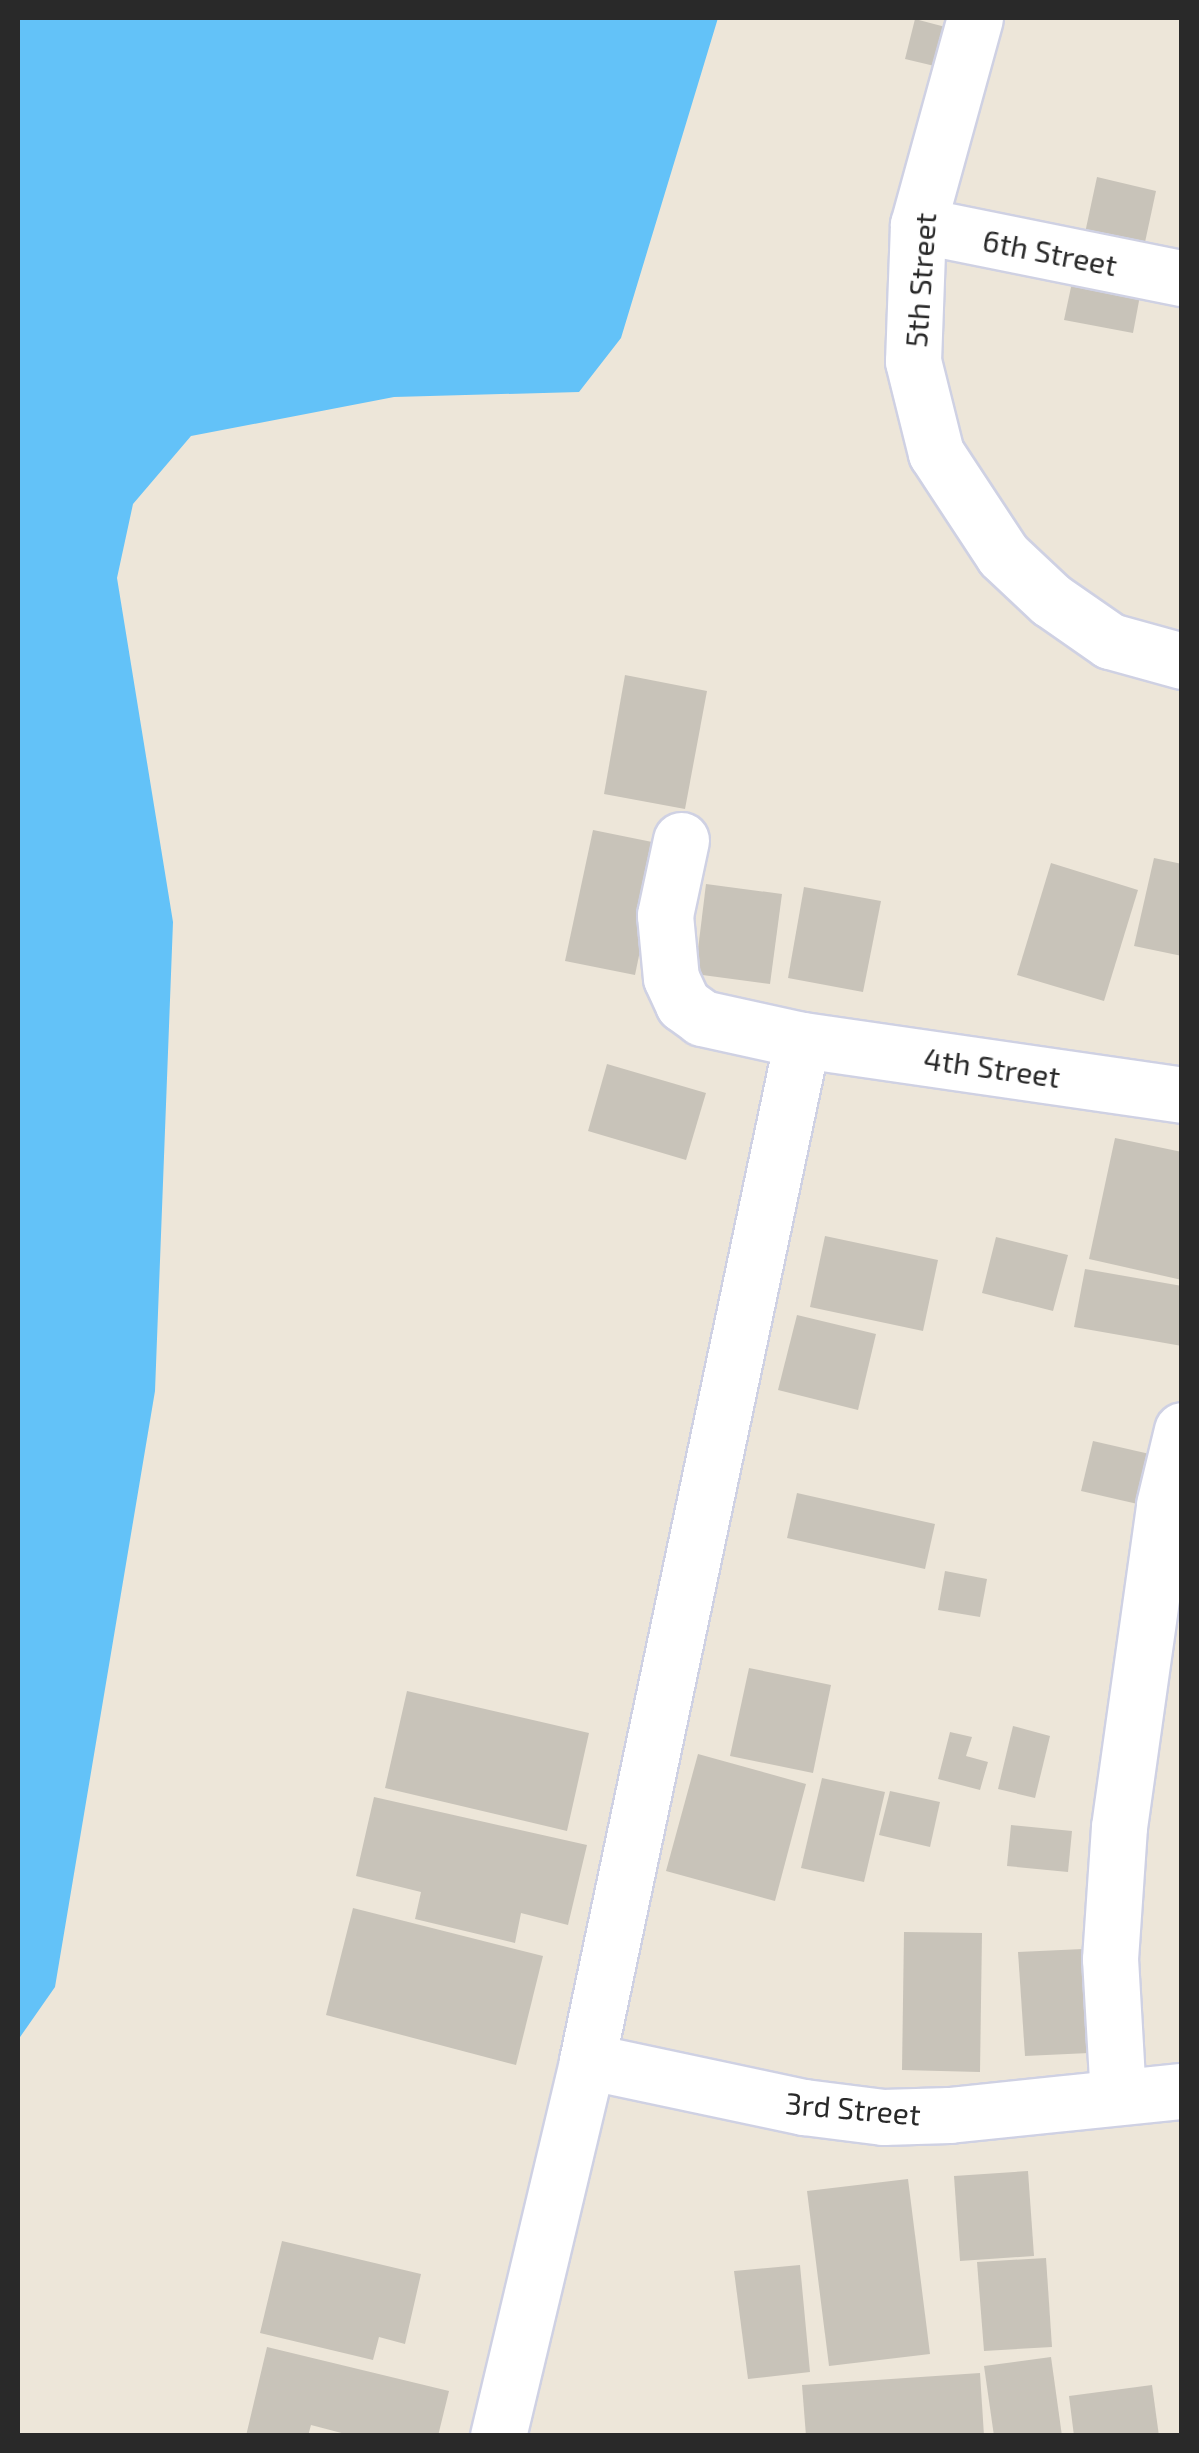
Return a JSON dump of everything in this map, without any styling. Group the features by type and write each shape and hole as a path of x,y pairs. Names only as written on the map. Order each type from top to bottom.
{"street":[{"name":"5th Street","path":"975,18 918,226 914,361 936,453 1003,555 1051,600 1110,640 1182,661"},
{"name":"6th Street","path":"918,226 1182,278"},
{"name":"4th Street","path":"681,840 665,915 672,978 682,1004 702,1018 802,1040 1182,1095"},
{"path":"498,2436 587,2061 802,1040"},
{"path":"1118,2098 1110,1959 1119,1828 1164,1506 1182,1430"},
{"name":"3rd Street","path":"587,2061 804,2107 883,2117 948,2115 1182,2091"}],"water":[{"path":"18,18 718,18 621,338 579,392 394,397 191,436 133,504 117,578 173,922 155,1391 55,1987 18,2040"}],"building":[{"path":"915,19 953,29 943,68 905,59"},
{"path":"1097,177 1156,191 1141,261 1082,247"},
{"path":"1074,273 1142,285 1133,333 1064,320"},
{"path":"625,675 707,691 685,809 604,794"},
{"path":"593,830 662,844 635,975 565,961"},
{"path":"1154,858 1182,864 1182,956 1134,946"},
{"path":"1051,863 1138,890 1104,1001 1017,975"},
{"path":"706,884 782,894 770,984 695,974"},
{"path":"804,887 881,901 863,992 788,978"},
{"path":"607,1064 706,1093 686,1160 588,1131"},
{"path":"1115,1138 1182,1152 1182,1280 1089,1259"},
{"path":"825,1236 938,1260 923,1331 810,1307"},
{"path":"996,1237 1068,1255 1053,1311 982,1293"},
{"path":"1085,1269 1182,1286 1182,1346 1074,1327"},
{"path":"797,1315 876,1334 858,1410 778,1390"},
{"path":"1093,1441 1154,1455 1142,1505 1081,1491"},
{"path":"797,1493 935,1524 925,1569 787,1538"},
{"path":"945,1571 987,1579 980,1617 938,1610"},
{"path":"749,1668 831,1685 813,1773 730,1756"},
{"path":"407,1691 589,1733 567,1831 385,1788"},
{"path":"1013,1726 1050,1736 1035,1798 998,1789"},
{"path":"950,1732 972,1737 966,1756 988,1762 980,1790 938,1779"},
{"path":"698,1754 806,1784 775,1901 666,1871"},
{"path":"822,1778 885,1792 864,1882 801,1868"},
{"path":"890,1791 940,1802 930,1847 879,1835"},
{"path":"374,1797 587,1845 568,1925 521,1913 515,1943 415,1919 421,1892 356,1876"},
{"path":"1011,1825 1072,1831 1068,1872 1007,1866"},
{"path":"353,1908 543,1956 516,2065 326,2015"},
{"path":"904,1932 982,1933 980,2072 902,2070"},
{"path":"1083,1949 1089,2053 1025,2056 1018,1952"},
{"path":"1028,2171 1034,2256 960,2261 954,2176"},
{"path":"908,2179 930,2354 829,2366 807,2191"},
{"path":"282,2241 421,2274 405,2344 379,2337 373,2360 260,2333"},
{"path":"1046,2258 1052,2347 984,2351 977,2262"},
{"path":"800,2265 810,2372 748,2379 734,2271"},
{"path":"267,2347 449,2391 438,2436 353,2436 311,2425 308,2436 246,2436"},
{"path":"1051,2357 1062,2436 994,2436 984,2366"},
{"path":"980,2373 984,2436 806,2436 802,2385"},
{"path":"1152,2385 1159,2436 1074,2436 1069,2396"}]}
